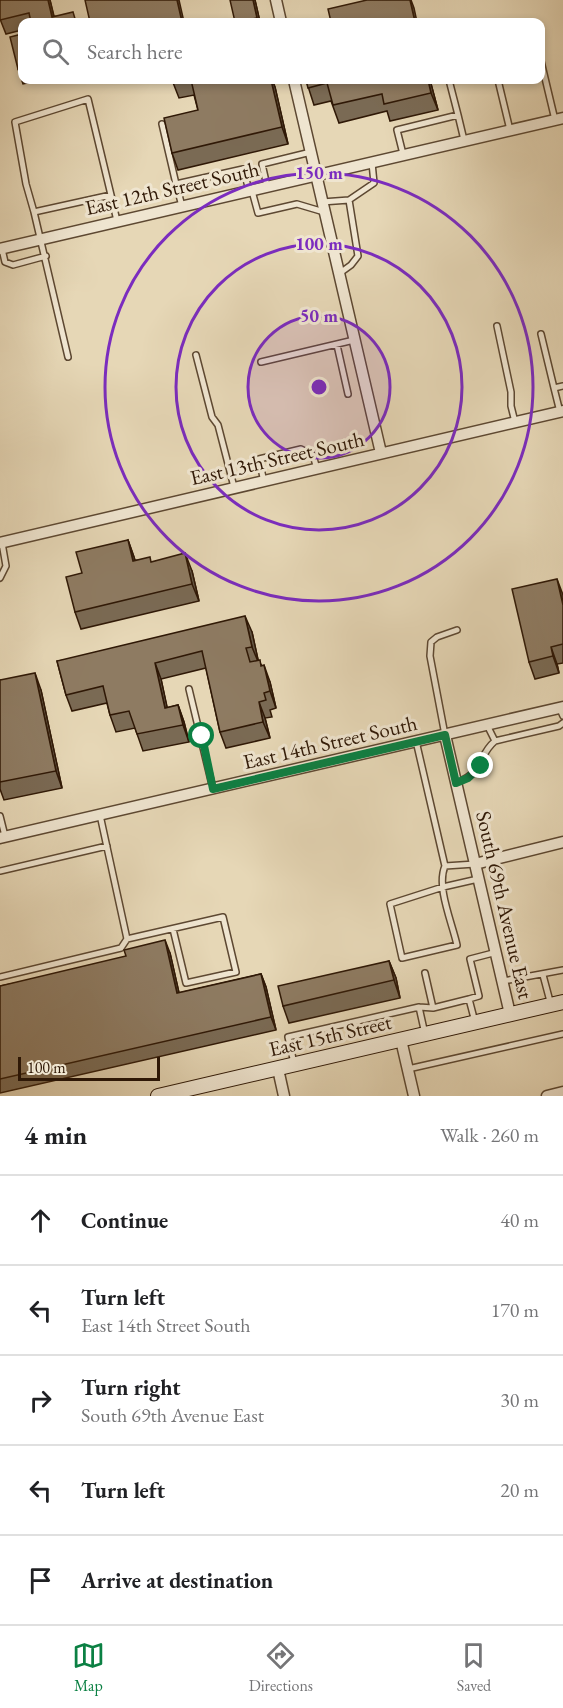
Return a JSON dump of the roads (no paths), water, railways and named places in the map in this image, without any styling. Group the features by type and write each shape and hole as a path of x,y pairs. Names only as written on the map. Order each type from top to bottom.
{"main road":[{"name":"East 15th Street","path":"158,1096 557,1003"}],"street":[{"path":"276,0 280,18"},
{"path":"295,84 381,453"},
{"name":"East 12th Street South","path":"1,249 559,119"},
{"name":"East 13th Street South","path":"1,542 561,411"},
{"name":"East 14th Street South","path":"2,837 416,741 562,710"},
{"name":"South 69th Avenue East","path":"445,735 510,1014"},
{"path":"475,864 563,842"},
{"path":"401,1040 414,1096"},
{"path":"278,1069 284,1096"},
{"path":"547,1096 563,1092"}],"lane":[{"path":"545,73 559,119"},
{"path":"450,84 464,140"},
{"path":"499,84 510,130"},
{"path":"68,357 42,238 26,184 15,122 88,99 117,221"},
{"path":"403,154 397,130 458,115"},
{"path":"162,124 182,206"},
{"path":"267,186 262,164 311,152"},
{"path":"177,184 243,169 258,213 297,204 323,207 349,200 374,183 371,162"},
{"path":"34,212 111,195"},
{"path":"339,274 358,256 349,200"},
{"path":"1,249 5,262 13,265 45,256"},
{"path":"497,326 515,422"},
{"path":"541,334 561,411"},
{"path":"261,362 354,340"},
{"path":"337,345 348,394"},
{"path":"196,355 212,417 218,425 234,489"},
{"path":"554,388 563,386"},
{"path":"264,482 259,459 301,449 313,455 317,469"},
{"path":"0,578 6,566 1,542"},
{"path":"445,735 430,656 431,642 437,637 457,630"},
{"path":"189,689 213,789"},
{"path":"456,783 468,778 481,766 490,746 495,741 559,726 563,723"},
{"path":"487,725 495,741"},
{"path":"416,741 445,866 441,877 443,886 457,945 402,958 390,904 443,886 478,879"},
{"path":"100,815 127,939"},
{"path":"0,816 2,837"},
{"path":"0,871 108,846"},
{"path":"445,866 475,864"},
{"path":"0,977 121,948 127,939 223,917 236,972 186,983 173,929"},
{"path":"294,1065 288,1037 418,1006 433,1008 479,996 470,960 496,952"},
{"path":"503,981 563,970"},
{"path":"425,973 433,1008"},
{"path":"543,975 557,1003"},
{"path":"469,999 475,1022"},
{"path":"418,1006 425,1034"},
{"path":"408,1069 563,1034"}]}
